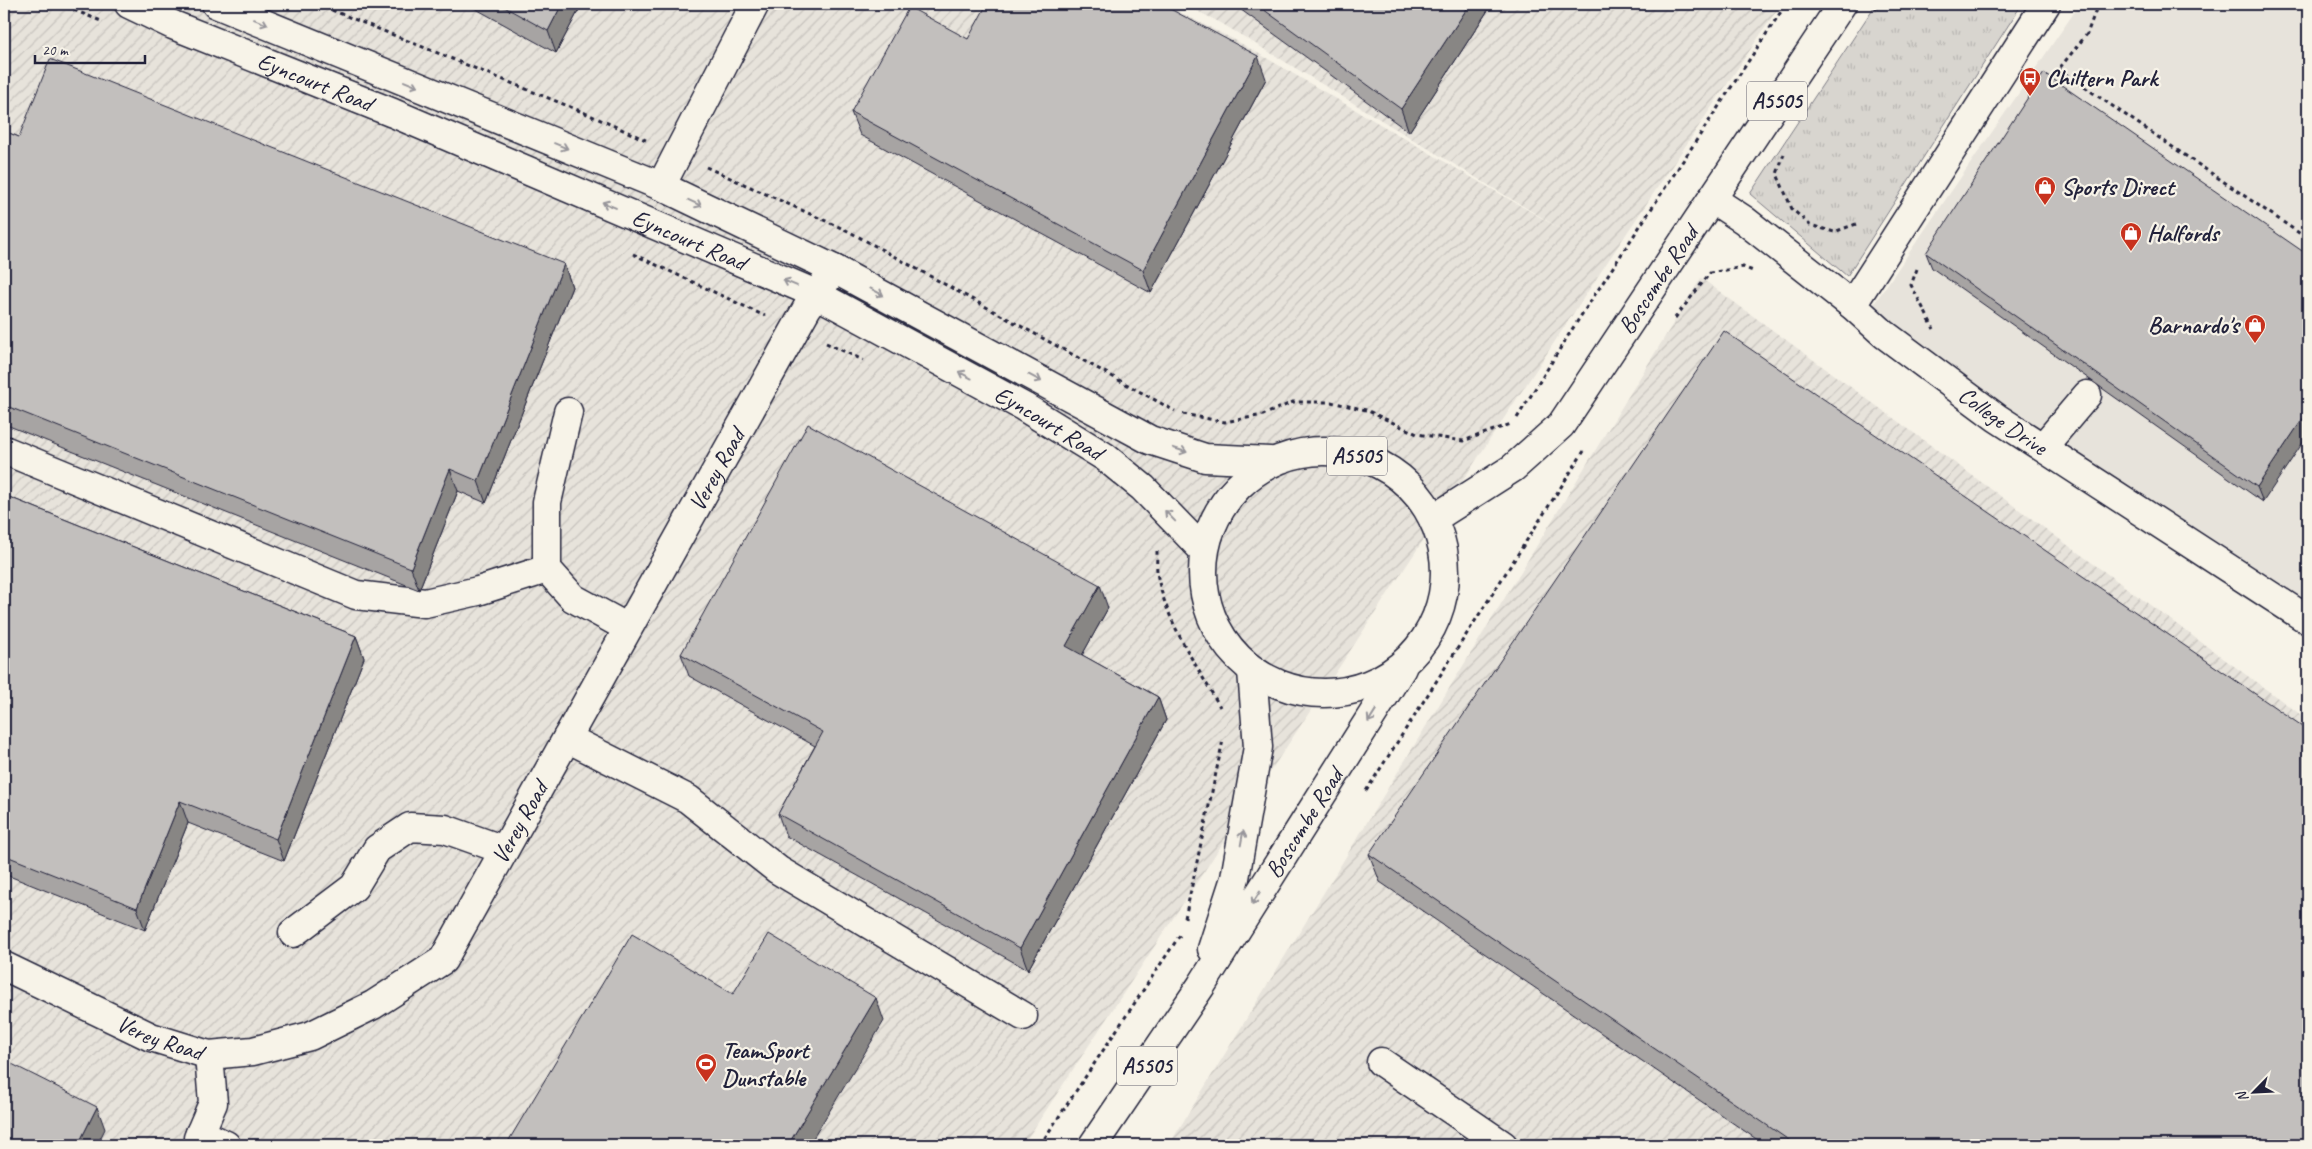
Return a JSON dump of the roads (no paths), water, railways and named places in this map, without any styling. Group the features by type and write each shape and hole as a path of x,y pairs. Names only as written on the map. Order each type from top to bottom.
{"street":[{"name":"Eyncourt Road","path":"130,4 173,25 393,113 816,294 1024,407 1105,457 1143,488 1204,551"},
{"name":"Eyncourt Road","path":"216,4 661,186 834,269 1150,440 1205,458 1270,462"},
{"path":"661,186 755,4"},
{"name":"Boscombe Road","path":"1433,519 1512,468 1561,425 1842,4"},
{"path":"1852,305 2046,4"},
{"name":"College Drive","path":"1712,199 1744,220 1852,305 1921,363 1997,418 2308,620"},
{"name":"Verey Road","path":"4,966 151,1037 209,1056 253,1051 310,1036 373,1005 444,960 796,329 816,294 834,269"},
{"path":"2043,447 2087,395"},
{"path":"568,412 547,502 547,568 573,598 628,628"},
{"path":"4,450 356,595 425,603 478,591 547,568"},
{"name":"A5505","path":"1307,451 1345,451 1381,464 1389,470 1411,488 1433,519 1444,556 1444,594 1430,630 1407,660 1372,684 1331,694 1290,689 1252,670 1221,638 1204,596 1204,551 1216,514 1239,484 1270,462 1307,451"},
{"name":"Boscombe Road","path":"1093,1145 1201,986 1407,660"},
{"name":"Boscombe Road","path":"1201,986 1235,878 1258,747 1252,670"},
{"path":"567,738 688,799 778,870 1023,1016"},
{"path":"293,933 354,887 377,849 410,827 445,829 504,850"},
{"path":"209,1056 213,1103 199,1135 226,1145"},
{"path":"1381,1062 1504,1145"}],"place":[{"name":"Chiltern Park","path":"2030,97"},
{"name":"Sports Direct","path":"2045,206"},
{"name":"Halfords","path":"2131,252"},
{"name":"Barnardo's","path":"2255,344"},
{"name":"TeamSport Dunstable","path":"706,1083"}]}
